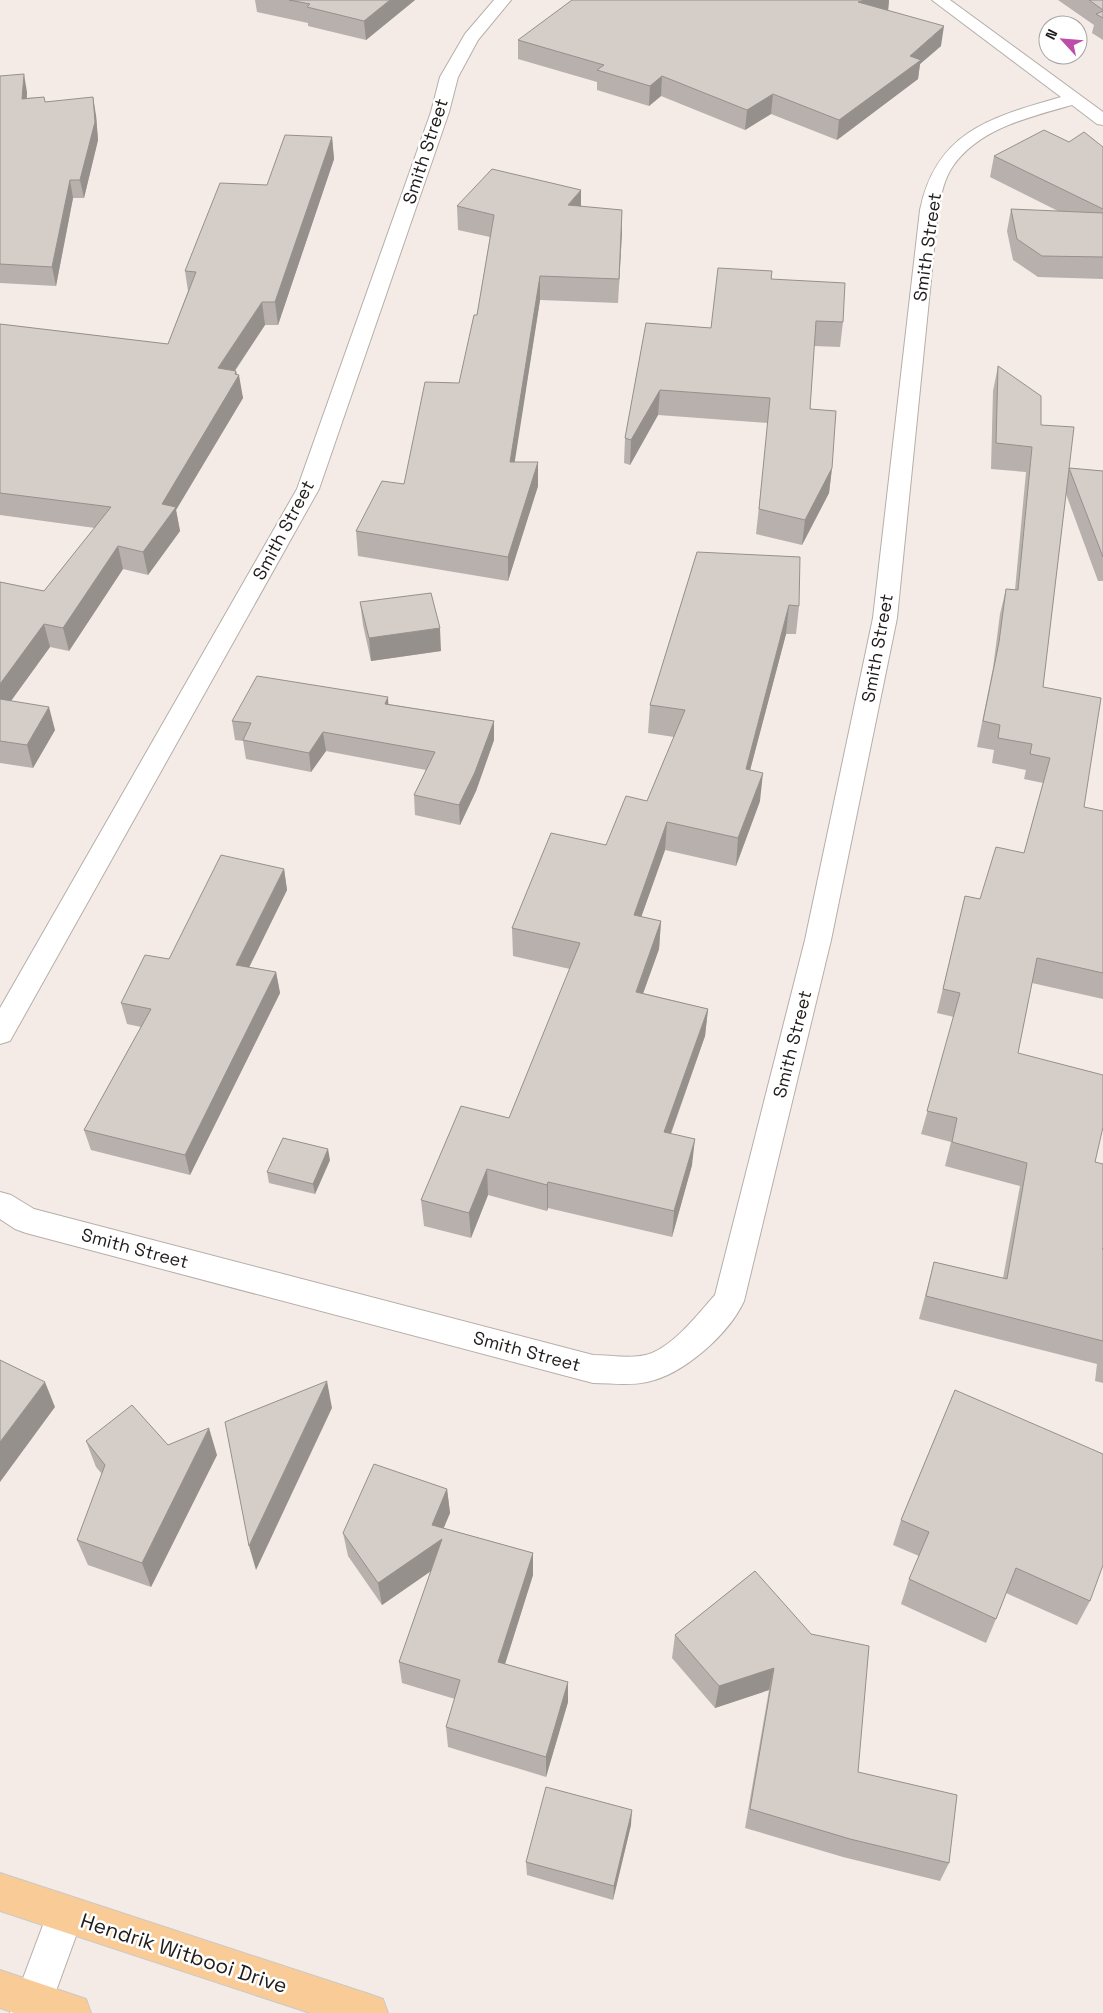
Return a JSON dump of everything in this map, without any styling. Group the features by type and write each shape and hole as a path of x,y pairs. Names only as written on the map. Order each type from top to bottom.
{"main road":[{"name":"Hendrik Witbooi Drive","path":"0,1892 369,2013"},
{"path":"21,2001 72,2013"}],"street":[{"name":"Smith Street","path":"0,1033 308,489 440,112 449,77 471,38 503,0"},
{"path":"940,0 1103,120"},
{"name":"Smith Street","path":"0,1204 26,1220 593,1369 632,1370 661,1363 698,1337 730,1301 818,940 883,628 929,210 933,189 946,163 972,137 1023,113 1074,100"},
{"path":"21,2001 65,1914"}],"building":[{"path":"289,0 390,0 364,21 307,7 310,4"},
{"path":"572,0 865,0 858,2 944,26 910,56 921,60 839,120 773,94 747,110 662,76 650,86 597,70 604,65 518,40"},
{"path":"1089,0 1103,0 1103,10"},
{"path":"1103,11 1103,18 1096,14"},
{"path":"24,74 22,99 44,97 45,102 93,97 95,122 80,180 70,180 52,267 0,264 0,76"},
{"path":"1044,130 1069,142 1084,132 1103,147 1103,209 994,156"},
{"path":"285,135 332,137 275,302 262,302 218,368 236,371 235,374 239,375 162,504 176,507 143,552 118,546 63,628 44,624 0,684 0,582 44,591 111,507 0,493 0,324 168,344 196,272 185,271 220,183 267,185"},
{"path":"492,169 581,190 568,205 622,210 619,279 540,276 510,462 538,462 508,557 356,531 382,481 404,484 425,382 459,383 474,315 477,315 494,215 457,206"},
{"path":"1011,209 1103,213 1103,257 1042,256 1017,239"},
{"path":"718,268 772,271 771,279 845,283 843,322 816,321 810,409 836,411 832,468 805,520 759,509 770,398 660,390 631,440 625,438 646,323 711,328"},
{"path":"998,366 1041,396 1041,425 1074,427 1043,687 1101,698 1084,807 1103,811 1103,973 1037,958 1018,1053 1103,1075 1103,1127 1095,1162 1103,1164 1103,1341 926,1296 934,1262 1007,1279 1027,1163 952,1142 957,1118 927,1111 960,993 943,989 965,896 980,899 996,847 1024,853 1050,758 1030,754 1032,744 998,738 1000,725 983,721 999,642 1006,589 1018,590 1032,447 996,443"},
{"path":"1069,468 1103,471 1103,557"},
{"path":"697,552 800,557 799,606 789,605 746,769 763,773 738,838 667,822 634,915 661,921 636,992 708,1009 664,1132 695,1139 674,1211 548,1182 547,1185 487,1169 469,1213 421,1200 461,1106 509,1118 580,943 512,928 551,833 606,845 626,796 647,801 685,710 650,705"},
{"path":"431,593 440,628 369,638 360,602"},
{"path":"257,676 388,697 385,704 494,721 475,772 459,805 414,795 435,752 323,732 309,753 243,740 251,723 232,721"},
{"path":"0,699 49,707 27,745 0,741"},
{"path":"221,855 284,869 236,965 276,972 185,1155 84,1130 151,1009 121,1003 145,955 169,959"},
{"path":"283,1138 328,1149 313,1184 267,1172"},
{"path":"0,1360 45,1382 0,1442"},
{"path":"327,1381 249,1546 225,1422"},
{"path":"955,1390 1103,1454 1103,1565 1090,1601 1016,1568 996,1619 909,1579 929,1532 901,1520"},
{"path":"132,1405 168,1445 209,1428 142,1563 77,1540 105,1465 86,1441"},
{"path":"374,1464 447,1489 432,1525 533,1553 498,1662 568,1682 546,1757 446,1727 460,1680 399,1662 442,1539 378,1583 343,1533"},
{"path":"755,1571 811,1634 869,1646 858,1772 957,1795 949,1863 850,1839 750,1809 774,1668 719,1686 675,1635"},
{"path":"546,1787 632,1810 614,1886 526,1862"}]}
